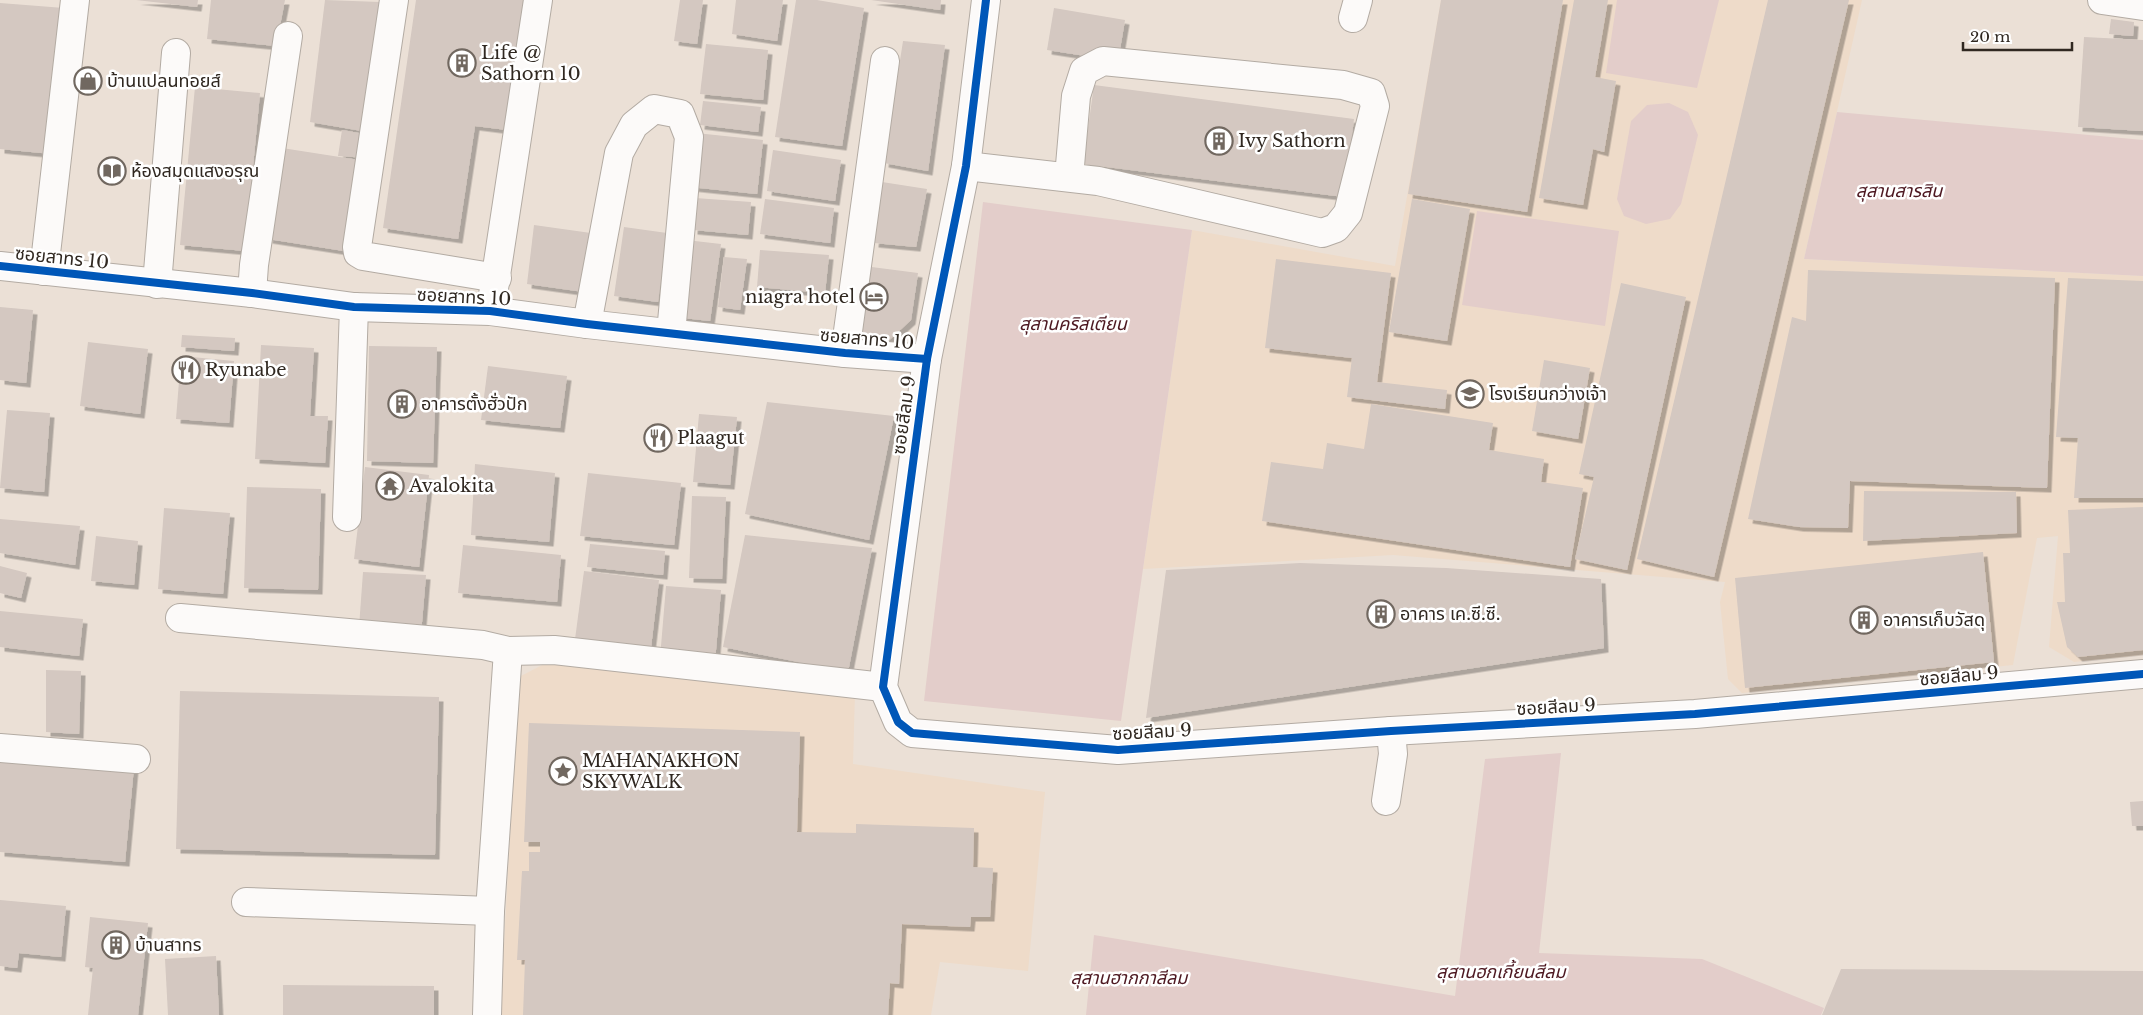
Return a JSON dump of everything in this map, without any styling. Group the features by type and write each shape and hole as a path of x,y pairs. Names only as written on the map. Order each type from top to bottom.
{"street":[{"path":"44,270 75,0"},
{"path":"394,0 357,247 358,253 363,256 496,278"},
{"path":"490,311 538,0"},
{"name":"ซอยสีลม 9","path":"986,0 966,166 927,359 883,687 898,722 912,733 1118,750 1391,731 1695,714 2143,674"},
{"path":"2102,0 2143,6"},
{"path":"252,294 254,265 288,36"},
{"path":"157,284 176,53"},
{"path":"845,353 885,61"},
{"path":"966,166 1098,181 1322,233 1336,228 1348,213 1375,106 1371,93 1343,85 1103,61 1084,71 1076,96 1069,177"},
{"path":"587,324 619,153 634,125 654,109 680,114 689,137 670,334"},
{"name":"ซอยสาทร 10","path":"0,266 354,307 490,311 670,334 845,353 927,359"},
{"path":"347,517 354,307"},
{"path":"180,618 483,645 508,651 554,650 883,687"},
{"path":"488,1015 490,911 508,651"},
{"path":"1386,801 1393,754 1391,731"},
{"path":"0,748 136,759"},
{"path":"246,902 490,911"}],"shaded area":[{"name":"โรงเรียนกว่างเจ้า","path":"1441,0 1862,0 1804,259 2143,276 2143,655 2074,662 2049,647 2058,536 2037,538 2013,665 1742,693 1728,679 1720,602 1725,582 1393,555 1143,569 1192,230 1395,266"},
{"path":"548,662 855,692 853,764 1045,792 1028,971 940,962 931,1015 500,1015 519,677"}],"green space":[{"path":"1617,0 1719,0 1697,88 1606,73"},
{"path":"1669,103 1688,112 1698,135 1681,204 1670,219 1646,224 1624,216 1617,199 1631,121 1647,105"},
{"name":"สุสานสารสิน","path":"1837,112 2143,140 2143,276 1804,259"},
{"name":"สุสานคริสเตียน","path":"983,202 1192,230 1121,721 924,701"},
{"path":"1477,211 1619,231 1605,326 1462,305"},
{"name":"สุสานฮกเกี้ยนสีลม","path":"1561,753 1539,953 1702,959 1824,1008 1821,1015 1086,1015 1094,935 1455,996 1485,759"}],"building":[{"path":"136,0 198,0 197,7"},
{"path":"211,0 285,0 276,46 207,39"},
{"path":"325,0 380,2 362,131 310,122"},
{"name":"Life @ Sathorn 10","path":"416,0 525,0 507,130 475,126 458,239 383,228"},
{"path":"680,0 703,0 697,44 674,41"},
{"path":"736,0 783,0 777,41 732,34"},
{"path":"796,0 817,0 864,8 842,146 775,137"},
{"path":"871,0 941,0 940,10"},
{"path":"1441,0 1563,0 1527,212 1408,194"},
{"path":"1574,0 1608,0 1595,77 1616,81 1604,152 1593,149 1583,205 1539,198"},
{"path":"1768,0 1849,0 1714,577 1637,559"},
{"path":"0,3 64,8 52,154 0,149"},
{"path":"1054,8 1125,20 1118,61 1047,50"},
{"path":"2111,19 2134,22 2133,36 2109,34"},
{"path":"2084,37 2143,40 2143,131 2078,127"},
{"path":"903,41 945,45 928,171 884,163"},
{"path":"706,44 768,50 763,100 700,94"},
{"name":"Ivy Sathorn","path":"1094,85 1354,119 1344,197 1083,164"},
{"path":"195,87 260,93 245,251 180,245"},
{"path":"703,101 761,107 758,132 700,125"},
{"path":"342,130 370,135 368,158 338,156"},
{"path":"696,133 763,140 757,194 690,187"},
{"path":"282,148 359,160 344,251 268,239"},
{"path":"773,150 841,160 835,201 767,191"},
{"path":"882,182 927,189 916,247 874,243"},
{"path":"695,198 751,202 748,235 693,230"},
{"path":"765,199 834,208 830,243 760,234"},
{"path":"1412,199 1470,209 1447,341 1389,332"},
{"path":"534,225 598,234 591,293 527,284"},
{"path":"624,227 667,233 658,302 614,296"},
{"path":"686,240 721,244 710,321 674,317"},
{"path":"760,250 829,255 825,293 757,287"},
{"path":"724,257 747,259 740,310 718,307"},
{"path":"1276,259 1391,273 1377,382 1447,390 1445,409 1347,397 1352,358 1265,348"},
{"path":"864,266 918,273 911,320 886,343 854,340"},
{"path":"1808,270 2055,278 2047,488 1850,481 1848,528 1799,527 1748,519 1792,317 1806,321"},
{"path":"2068,278 2143,281 2143,498 2074,498 2078,438 2056,437"},
{"path":"1621,283 1686,297 1627,570 1575,559 1594,477 1579,474"},
{"path":"0,307 33,310 26,383 0,380"},
{"path":"182,335 235,338 234,351 181,347"},
{"path":"88,342 148,349 140,414 80,406"},
{"path":"261,345 314,348 310,416 328,416 325,463 255,459"},
{"name":"อาคารตั้งฮั่วปัก","path":"369,346 437,347 433,463 367,461"},
{"path":"181,356 234,361 229,423 176,419"},
{"path":"1544,360 1590,368 1578,439 1532,431"},
{"path":"488,366 567,376 560,428 481,420"},
{"path":"767,402 894,416 869,540 745,514"},
{"path":"1371,404 1493,423 1489,450 1544,459 1541,482 1583,488 1570,567 1262,521 1271,462 1323,469 1327,443 1364,449"},
{"path":"7,410 50,413 44,492 0,488"},
{"path":"699,414 737,417 730,485 693,482"},
{"path":"475,464 555,473 549,542 471,535"},
{"path":"365,467 429,475 419,567 354,559"},
{"path":"588,473 681,483 674,545 580,536"},
{"path":"247,487 321,489 318,590 244,588"},
{"path":"1864,491 2016,492 2017,533 1863,541"},
{"path":"692,496 726,497 722,579 689,578"},
{"path":"2143,507 2143,650 2078,657 2067,647 2057,602 2065,602 2063,553 2070,553 2068,510"},
{"path":"164,508 230,513 223,594 158,589"},
{"path":"0,519 80,526 75,565 0,553"},
{"path":"745,535 872,548 848,672 723,647"},
{"path":"96,536 138,541 134,585 91,581"},
{"path":"590,544 665,551 663,575 587,567"},
{"path":"463,545 561,555 557,602 458,593"},
{"name":"อาคารเก็บวัสดุ","path":"1983,552 1994,662 1745,688 1735,578"},
{"name":"อาคาร เค.ซี.ซี.","path":"1300,563 1446,568 1601,579 1604,648 1146,718 1166,570"},
{"path":"0,566 27,573 21,598 0,593"},
{"path":"584,571 659,580 650,656 574,647"},
{"path":"363,572 426,575 421,634 359,627"},
{"path":"666,586 721,590 715,662 660,658"},
{"path":"0,611 83,619 79,656 0,647"},
{"path":"46,670 81,671 79,734 46,732"},
{"path":"180,691 439,697 435,855 176,849"},
{"path":"529,723 800,732 797,832 856,833 856,824 974,828 973,867 993,868 990,917 971,917 970,927 902,924 899,984 890,983 888,1015 523,1015 525,960 517,960 522,871 529,871 529,852 540,852 540,842 524,842"},
{"path":"0,756 134,767 125,862 0,852"},
{"path":"2143,801 2143,826 2132,826 2130,802"},
{"path":"0,900 66,906 61,957 19,953 17,968 0,966"},
{"name":"บ้านสาทร","path":"90,917 148,923 138,1015 88,1015 93,968 85,967"},
{"path":"216,956 219,1015 168,1015 165,959"},
{"path":"1841,969 2143,971 2143,1015 1822,1015"},
{"path":"283,985 434,986 434,1015 283,1015"}],"cycle path":[{"path":"986,0 966,166 927,359 883,687 898,722 912,733 1118,750 1391,731 1695,714 2143,674"},
{"path":"0,266 252,293 354,307 490,311 587,324 845,353 927,359"}],"place":[{"name":"Life @ Sathorn 10","path":"462,63"},
{"name":"บ้านแปลนทอยส์","path":"88,81"},
{"name":"Ivy Sathorn","path":"1219,141"},
{"name":"ห้องสมุดแสงอรุณ","path":"112,171"},
{"name":"niagra hotel","path":"874,297"},
{"name":"Ryunabe","path":"186,370"},
{"name":"โรงเรียนกว่างเจ้า","path":"1470,394"},
{"name":"อาคารตั้งฮั่วปัก","path":"402,404"},
{"name":"Plaagut","path":"658,438"},
{"name":"Avalokita","path":"390,486"},
{"name":"อาคาร เค.ซี.ซี.","path":"1381,614"},
{"name":"อาคารเก็บวัสดุ","path":"1864,620"},
{"name":"MAHANAKHON SKYWALK","path":"563,771"},
{"name":"บ้านสาทร","path":"116,945"}],"park label":[{"name":"สุสานฮากกาสีลม","path":"1129,978"}]}
